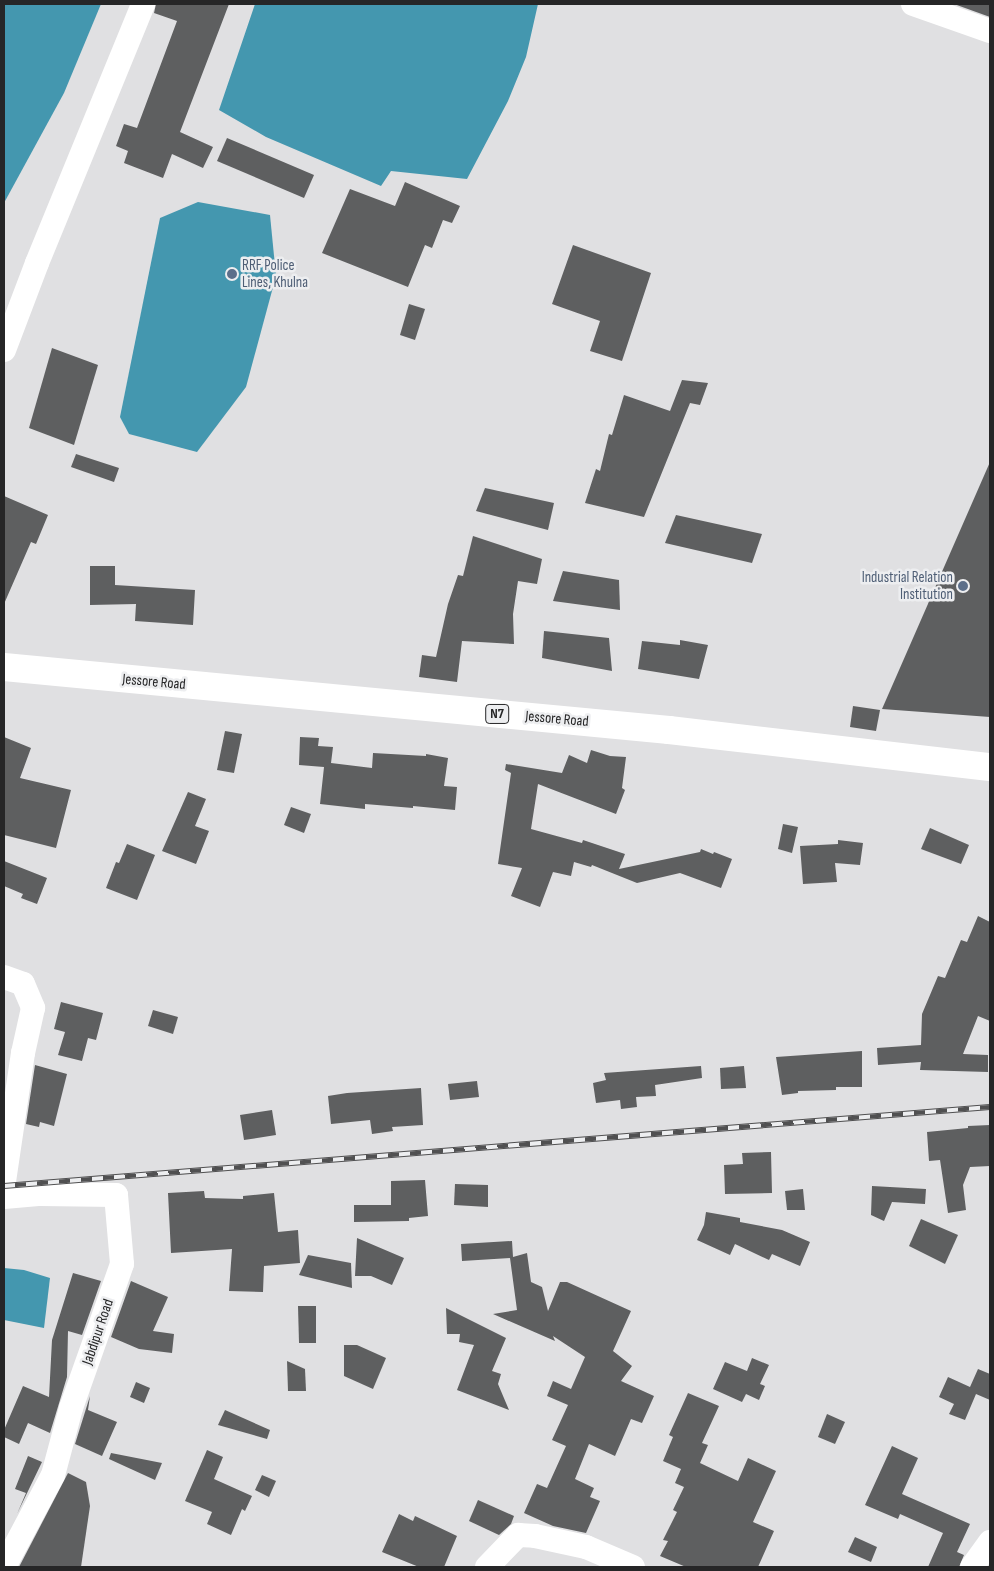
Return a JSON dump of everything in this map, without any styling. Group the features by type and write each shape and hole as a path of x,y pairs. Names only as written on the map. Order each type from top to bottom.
{"highway":[{"name":"Jessore Road","path":"4,667 669,730 990,767"}],"street":[{"path":"4,350 40,255 143,4"},
{"path":"913,4 990,30"},
{"path":"4,977 23,984 33,1008 23,1052 4,1181"},
{"name":"Jabdipur Road","path":"4,1197 40,1194 116,1195 122,1264 71,1408 53,1475 4,1567"},
{"path":"487,1567 518,1535 535,1536 586,1547 633,1567"},
{"path":"972,1567 990,1542"}],"water":[{"path":"4,4 101,4 64,93 4,203"},
{"path":"255,4 538,4 526,57 508,101 467,179 391,171 381,186 266,137 219,110"},
{"path":"198,202 270,215 276,276 246,387 197,452 129,434 120,417 160,218"},
{"path":"4,1268 24,1270 50,1278 44,1328 4,1320"}],"building":[{"path":"156,4 229,4 180,132 213,147 203,168 172,154 163,178 124,163 128,151 116,146 124,124 137,128 177,21 154,13"},
{"path":"954,4 990,4 990,17"},
{"path":"227,138 314,175 304,198 217,161"},
{"path":"405,182 460,206 452,223 443,220 432,248 425,245 408,287 322,253 350,189 395,206"},
{"path":"573,245 651,273 622,361 590,351 600,321 552,304"},
{"path":"409,304 425,309 415,340 400,335"},
{"path":"52,348 98,365 74,445 29,428"},
{"path":"682,380 708,383 700,405 690,403 644,517 585,503 596,469 600,471 609,434 612,435 624,395 670,411"},
{"path":"76,454 119,468 114,482 71,467"},
{"name":"Industrial Relation Institution","path":"990,462 990,717 882,709"},
{"path":"485,488 554,503 548,530 476,511"},
{"path":"4,496 48,515 36,544 31,542 4,604"},
{"path":"676,515 762,534 752,563 665,543"},
{"path":"473,536 542,559 537,584 518,581 513,614 514,644 462,641 457,682 419,677 422,655 436,657 448,604 458,575 463,576"},
{"path":"90,566 115,566 115,585 195,590 193,625 135,621 136,604 90,605"},
{"path":"563,571 619,580 620,610 553,601"},
{"path":"544,631 609,638 612,671 542,658"},
{"path":"680,640 708,645 699,679 638,669 642,641 680,645"},
{"path":"853,706 880,710 876,731 850,727"},
{"path":"225,731 242,734 234,773 217,770"},
{"path":"4,737 31,748 20,778 71,790 56,848 4,835"},
{"path":"300,737 319,738 318,746 333,747 331,763 372,768 373,753 426,756 426,754 448,758 444,786 457,787 455,810 365,804 365,809 320,804 324,767 299,765"},
{"path":"591,750 610,756 626,757 622,788 625,790 616,814 538,784 531,829 582,843 583,840 625,854 619,869 700,852 701,849 713,854 714,852 732,859 721,888 680,873 637,883 592,865 591,867 574,862 571,876 553,872 540,907 511,896 522,868 498,864 511,773 505,770 506,764 562,773 569,755 587,763"},
{"path":"188,792 206,799 195,826 209,831 196,864 162,851"},
{"path":"291,807 311,814 304,833 284,825"},
{"path":"783,824 798,827 792,853 778,849"},
{"path":"930,828 969,845 961,864 921,849"},
{"path":"838,840 863,843 860,865 835,863 837,882 803,884 800,846 838,844"},
{"path":"127,844 155,855 137,900 106,888 116,862 119,863"},
{"path":"4,861 47,878 37,904 21,898 23,894 4,886"},
{"path":"978,916 990,922 990,1021 978,1016 963,1054 988,1055 988,1072 920,1070 921,1062 878,1065 877,1048 921,1045 922,1014 938,976 945,978 961,940 967,942"},
{"path":"61,1002 103,1013 96,1040 88,1038 82,1061 58,1055 65,1032 54,1029"},
{"path":"153,1010 178,1017 173,1034 148,1026"},
{"path":"862,1051 862,1087 836,1087 836,1090 798,1091 798,1093 782,1095 776,1057"},
{"path":"35,1065 67,1074 54,1126 40,1122 39,1127 26,1124"},
{"path":"701,1066 702,1078 655,1085 656,1096 636,1097 637,1107 621,1109 620,1100 596,1103 593,1083 606,1080 604,1073"},
{"path":"744,1066 746,1088 721,1089 720,1068"},
{"path":"477,1081 479,1097 450,1100 448,1084"},
{"path":"421,1088 423,1125 392,1127 393,1131 372,1134 370,1120 331,1124 328,1096"},
{"path":"272,1110 276,1135 244,1140 240,1115"},
{"path":"990,1125 990,1166 970,1167 963,1185 966,1210 948,1213 940,1160 929,1161 927,1132"},
{"path":"771,1152 772,1193 725,1194 724,1165 743,1164 742,1153"},
{"path":"425,1180 428,1216 409,1218 409,1221 354,1222 354,1205 391,1205 391,1181"},
{"path":"455,1184 488,1185 488,1207 454,1205"},
{"path":"872,1186 926,1189 925,1204 892,1202 884,1221 871,1215"},
{"path":"803,1189 805,1210 787,1210 785,1191"},
{"path":"204,1191 205,1198 243,1199 243,1196 274,1193 278,1232 298,1230 300,1263 264,1266 263,1292 229,1291 232,1249 171,1253 168,1193"},
{"path":"706,1212 740,1218 740,1222 782,1230 810,1242 800,1266 772,1254 769,1260 735,1244 730,1255 697,1240 704,1225"},
{"path":"921,1219 958,1235 945,1264 909,1246"},
{"path":"357,1238 404,1258 392,1285 371,1276 355,1276"},
{"path":"512,1241 513,1257 527,1253 531,1282 542,1287 548,1311 560,1282 567,1282 631,1311 613,1351 632,1366 621,1381 654,1396 642,1423 631,1419 615,1456 589,1444 575,1479 594,1488 590,1497 600,1501 586,1533 553,1526 524,1513 537,1484 547,1488 566,1446 552,1440 568,1405 547,1396 553,1381 571,1389 585,1357 553,1336 555,1341 493,1314 517,1310 510,1258 462,1261 461,1244"},
{"path":"308,1255 351,1263 352,1288 299,1275"},
{"path":"73,1273 101,1281 82,1335 68,1331 67,1377 50,1433 28,1423 19,1444 4,1437 4,1430 23,1386 49,1397 52,1340"},
{"path":"131,1281 168,1297 153,1331 174,1334 172,1353 139,1349 111,1337"},
{"path":"298,1306 316,1306 316,1343 299,1343"},
{"path":"446,1308 506,1338 492,1371 501,1374 498,1384 509,1410 457,1390 474,1345 459,1342 460,1334 447,1334"},
{"path":"344,1345 357,1345 386,1358 373,1389 344,1376"},
{"path":"752,1358 769,1365 760,1384 765,1386 759,1400 746,1394 742,1402 713,1389 725,1362 747,1371"},
{"path":"287,1361 305,1369 306,1391 288,1391"},
{"path":"978,1369 990,1374 990,1400 976,1394 965,1420 949,1414 954,1404 939,1397 948,1377 970,1387"},
{"path":"136,1382 150,1388 144,1403 130,1397"},
{"path":"688,1393 719,1406 702,1443 708,1445 700,1463 738,1481 748,1458 776,1471 753,1522 774,1531 758,1567 686,1567 660,1556 668,1541 663,1540 677,1512 673,1510 684,1487 675,1483 681,1469 663,1461 673,1437 669,1435"},
{"path":"90,1396 88,1410 117,1422 102,1456 75,1444"},
{"path":"225,1410 270,1430 267,1439 218,1425"},
{"path":"827,1414 845,1422 835,1444 818,1437"},
{"path":"892,1446 918,1458 902,1494 970,1524 957,1552 964,1555 959,1567 928,1567 943,1533 900,1514 898,1519 865,1505"},
{"path":"207,1450 223,1457 214,1479 252,1496 245,1511 242,1509 231,1535 207,1524 212,1512 185,1501"},
{"path":"111,1453 162,1463 155,1480 109,1459"},
{"path":"28,1456 42,1462 17,1514 26,1493 15,1489"},
{"path":"68,1473 86,1482 90,1506 81,1567 19,1567"},
{"path":"262,1475 276,1481 269,1497 255,1490"},
{"path":"478,1500 514,1516 511,1524 499,1535 469,1521"},
{"path":"399,1514 413,1521 415,1516 457,1536 444,1567 419,1567 382,1552"},
{"path":"855,1537 877,1547 871,1562 848,1552"}],"railway":[{"path":"4,1186 990,1107"}],"place":[{"name":"RRF Police Lines, Khulna","path":"232,274"},
{"name":"Industrial Relation Institution","path":"963,586"}]}
